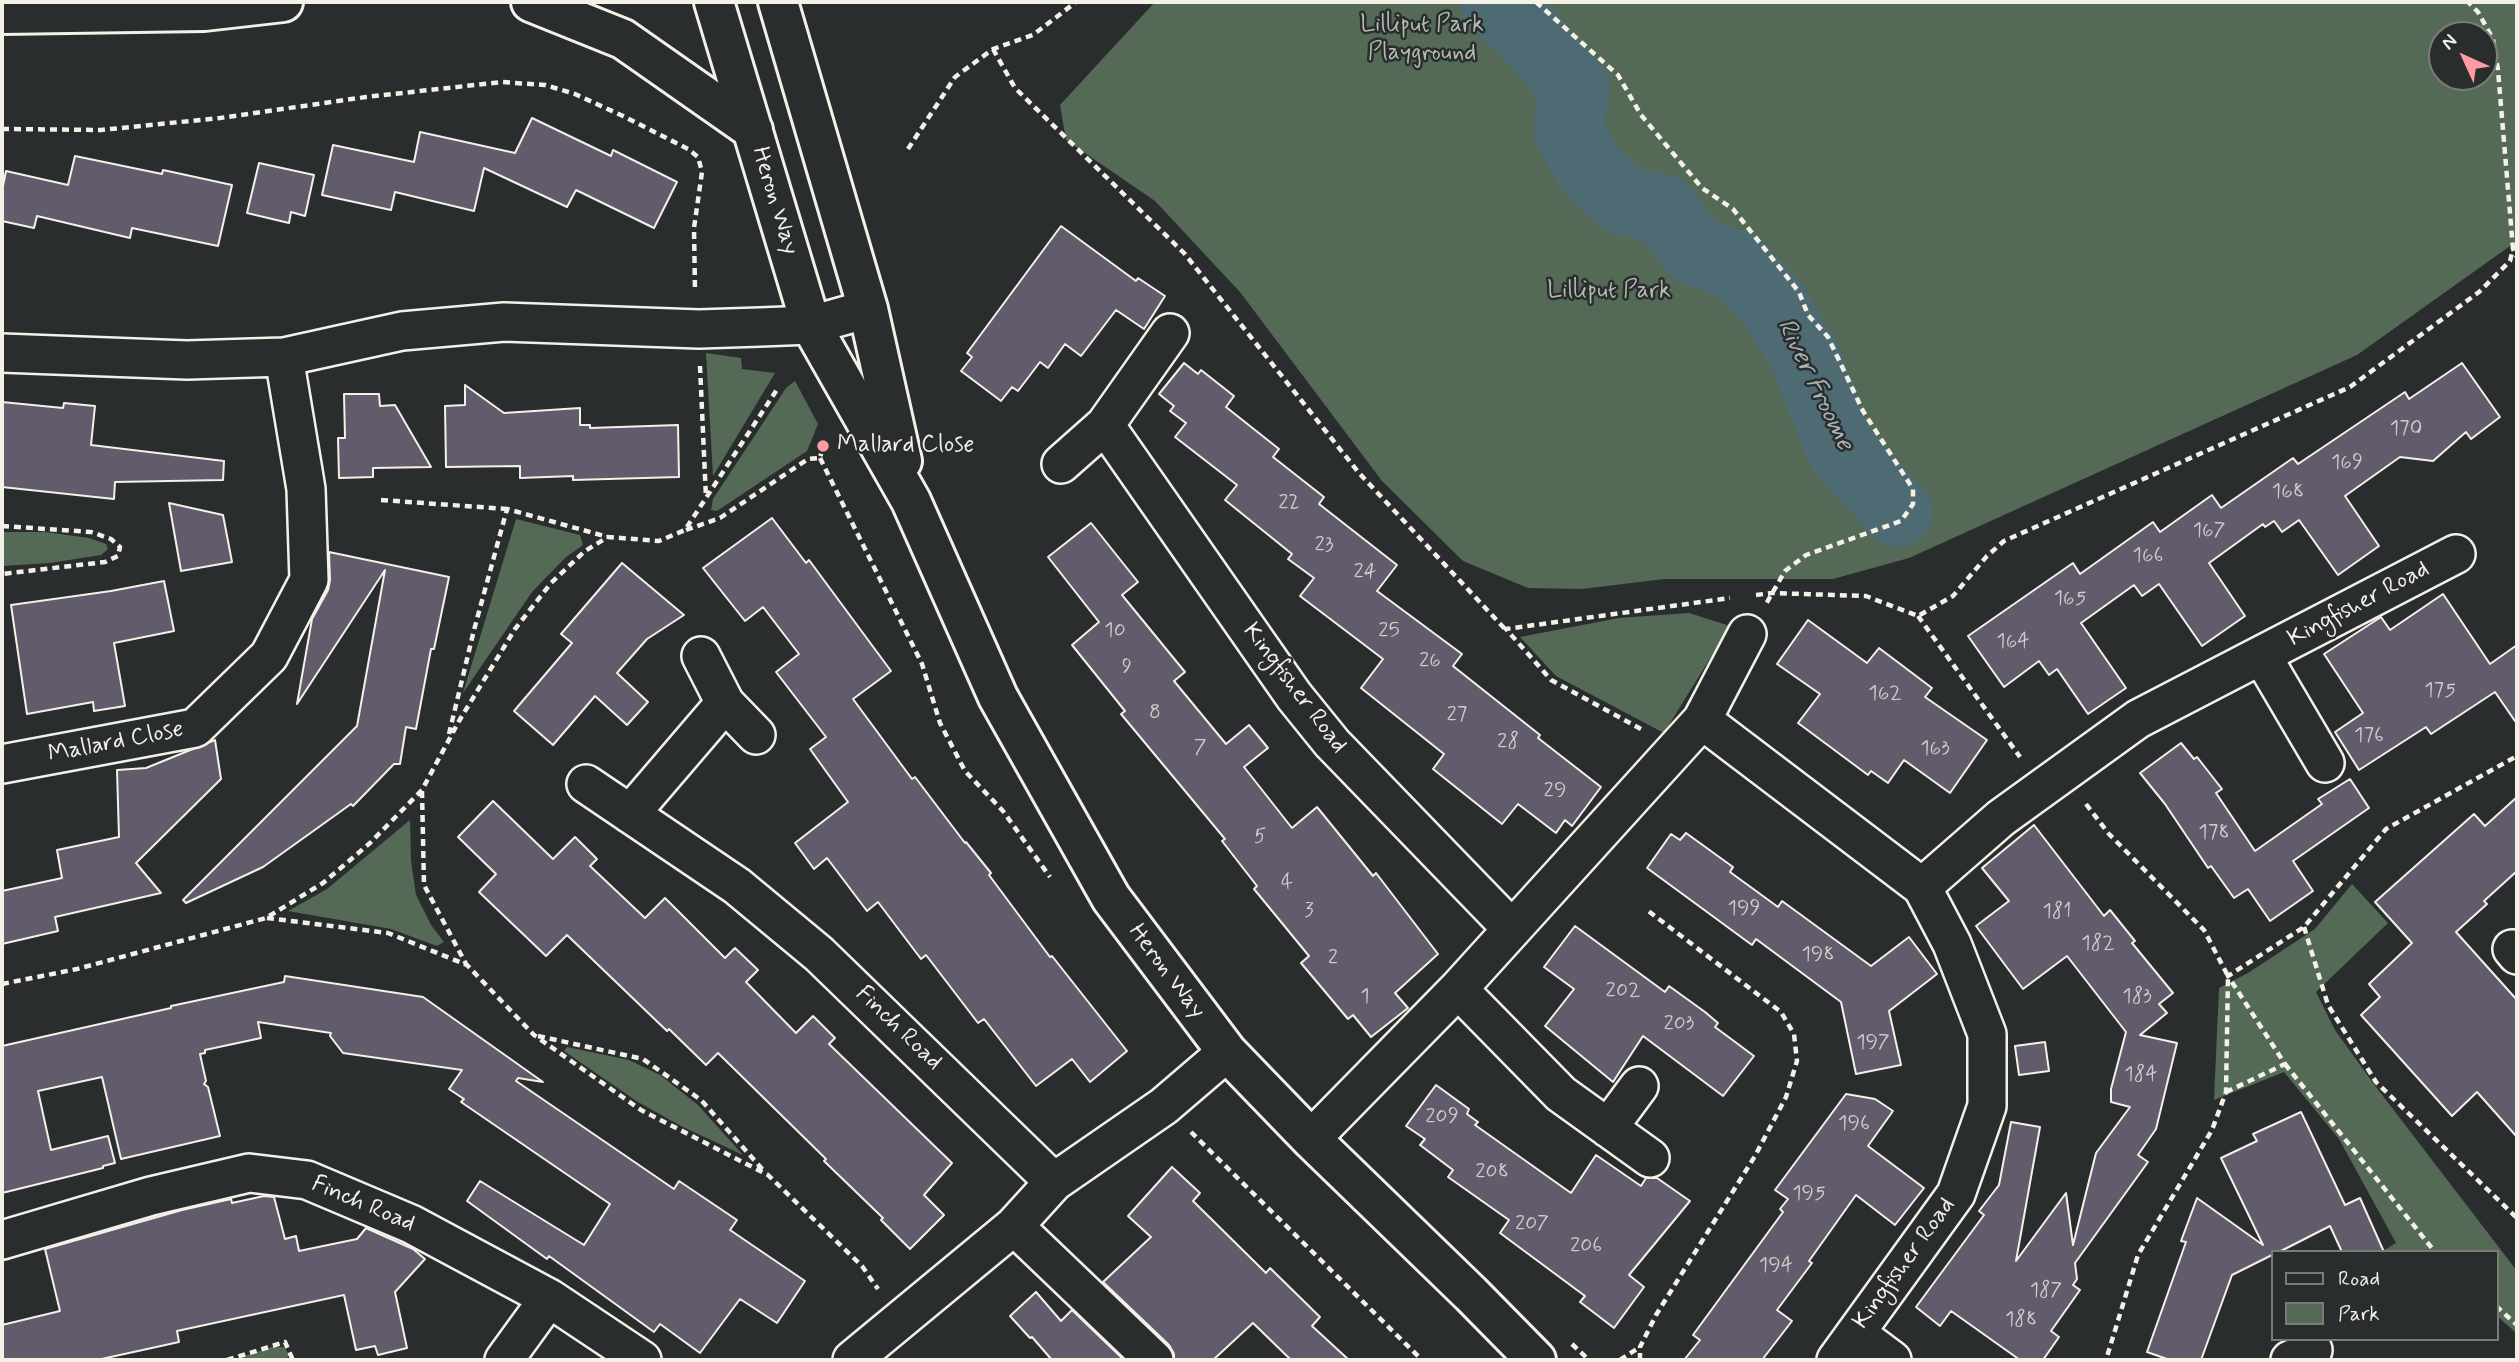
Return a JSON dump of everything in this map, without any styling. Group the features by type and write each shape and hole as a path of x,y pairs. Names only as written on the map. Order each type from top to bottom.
{"street":[{"path":"2,14 204,11 283,2"},
{"name":"Heron Way","path":"531,2 623,39 753,130 811,325 911,501 998,697 1111,898 1227,1052 1311,1139 1536,1360"},
{"path":"714,2 753,130"},
{"name":"Heron Way","path":"778,2 868,309 911,501"},
{"path":"2,352 187,360 284,357 402,331 504,322 699,329 811,325 868,309"},
{"path":"1061,464 1105,425 1170,333"},
{"name":"Mallard Close","path":"2,764 195,728 269,656 309,580 306,489 284,357"},
{"name":"Kingfisher Road","path":"1105,425 1294,696 1324,734 1512,929"},
{"name":"Kingfisher Road","path":"1922,887 2001,818 2138,719 2456,554"},
{"path":"1311,1139 1458,989 1702,720 1747,634"},
{"path":"701,656 725,703 756,735"},
{"name":"Kingfisher Road","path":"2262,656 2325,763"},
{"path":"630,814 725,703"},
{"name":"Kingfisher Road","path":"1702,720 1922,887 1952,944 1987,1034 1987,1106 1956,1194 1846,1347"},
{"name":"Finch Road","path":"586,784 737,887 819,954 1055,1182"},
{"path":"1458,989 1561,1094 1650,1158"},
{"path":"852,1360 1014,1226 1055,1182 1164,1106 1227,1052"},
{"path":"1608,1128 1639,1086"},
{"name":"Finch Road","path":"2,1240 151,1196 249,1173 307,1180 411,1224 549,1298 642,1360"},
{"path":"1014,1226 1154,1360"},
{"path":"504,1360 549,1298"},
{"path":"1846,1347 1892,1360"}],"path":[{"path":"908,149 956,76 993,49 1033,34 1076,2"},
{"path":"1536,2 1618,75 1642,115 1702,188 1733,209 1799,292 1808,315 1828,337 1863,411 1913,489 1913,505 1900,521 1806,555 1785,571 1747,634"},
{"path":"2468,2 2478,12 2494,38 2517,257"},
{"path":"993,49 1015,89 1185,253 1359,473 1551,680 1676,748"},
{"path":"2,129 114,129 502,82 545,85 575,94 666,138 698,157 702,172 695,228 706,498"},
{"path":"1918,616 1953,596 1987,556 2004,541 2350,387 2479,292 2510,261 2515,247"},
{"path":"685,530 778,388"},
{"path":"823,446 820,458 922,664 940,723 965,771 1003,811 1052,879"},
{"path":"381,500 507,509 608,537 659,541 720,518 808,459 820,458"},
{"path":"448,742 507,509"},
{"path":"2,526 91,532 111,539 120,547 118,556 105,562 2,573"},
{"path":"2,985 77,969 266,918 323,883 370,843 422,790 515,629 551,583 584,551 608,537"},
{"path":"1746,596 1772,593 1866,596 1918,616 2053,781 2204,930 2228,976 2285,1064 2433,1250"},
{"path":"1506,629 1732,598"},
{"path":"2228,976 2304,928 2386,829 2517,756"},
{"path":"422,790 424,886 467,965 534,1035 641,1110 768,1175"},
{"path":"1640,1360 1640,1347 1656,1315 1755,1156 1786,1097 1797,1061 1794,1034 1781,1012 1647,910"},
{"path":"266,918 387,933 467,965"},
{"path":"2304,928 2328,1005 2376,1082 2517,1218"},
{"path":"2106,1360 2138,1255 2212,1130 2226,1092 2228,976"},
{"path":"534,1035 643,1059 701,1100 768,1175 862,1266 900,1320"},
{"path":"2226,1092 2285,1064"},
{"path":"1164,1106 1422,1360"},
{"path":"2498,1308 2517,1325"},
{"path":"227,1360 285,1342 291,1360"},
{"path":"1620,1360 1640,1347"}],"green space":[{"name":"Lilliput Park","path":"1155,2 2517,2 2517,241 2357,355 1909,558 1833,579 1664,579 1582,589 1528,588 1463,561 1382,481 1240,292 1155,201 1066,140 1060,105"},
{"path":"706,353 741,358 742,369 775,373 713,476"},
{"path":"795,381 818,424 807,451 717,511 711,510 713,499 786,388"},
{"path":"516,519 580,535 583,545 565,558 532,592 463,693"},
{"path":"2,532 45,532 89,538 106,544 108,549 101,555 50,563 2,566"},
{"path":"1689,613 1730,626 1664,733 1556,676 1520,637 1619,618"},
{"path":"410,820 411,861 416,895 431,925 444,942 437,946 391,929 288,911 327,889"},
{"path":"2352,884 2388,923 2316,992 2335,1030 2373,1083 2517,1271 2517,1337 2498,1317 2498,1250 2384,1250 2396,1243 2339,1139 2284,1072 2214,1100 2219,988 2248,973 2315,929"},
{"path":"567,1047 629,1060 660,1075 698,1105 743,1155 638,1102 564,1051"},
{"path":"272,1347 284,1347 289,1355 286,1360 232,1360"}],"building":[{"path":"532,118 611,156 613,150 677,182 654,228 576,190 567,207 484,168 474,211 395,192 391,210 322,195 333,145 414,162 420,132 515,153"},
{"path":"75,156 162,174 163,170 232,185 218,246 132,228 130,238 37,216 34,228 2,221 2,191 6,171 68,185"},
{"path":"259,163 314,175 305,216 291,212 289,223 247,213"},
{"path":"1061,226 1136,281 1138,278 1165,296 1144,329 1116,310 1081,356 1065,344 1048,368 1040,362 1018,391 1012,387 1001,401 961,371 972,357 967,353"},
{"path":"1184,363 1198,374 1201,370 1234,396 1226,407 1279,449 1273,457 1324,497 1319,504 1397,565 1377,591 1462,654 1453,666 1601,787 1572,826 1565,820 1556,833 1518,804 1502,824 1433,769 1444,754 1361,688 1383,659 1300,596 1314,578 1288,559 1292,554 1225,500 1237,485 1175,437 1186,423 1170,411 1174,406 1159,394"},
{"path":"2462,363 2500,417 2471,439 2466,432 2433,461 2400,457 2345,496 2379,546 2338,575 2299,520 2282,532 2274,521 2265,527 2263,524 2209,563 2245,616 2202,646 2159,584 2142,596 2134,585 2081,623 2126,688 2088,714 2057,669 2049,675 2039,661 2004,687 1968,636 2073,563 2080,574 2153,522 2160,532 2212,495 2221,508 2293,458 2298,464 2405,392 2409,399"},
{"path":"465,385 504,413 580,408 580,425 590,425 590,428 678,425 679,477 573,480 573,476 520,478 520,466 446,467 445,406 465,405"},
{"path":"344,394 379,394 380,406 395,405 431,467 373,468 373,477 339,478 338,438 345,438"},
{"path":"2,402 63,408 64,403 95,406 91,445 224,461 223,480 115,482 114,499 2,487"},
{"path":"169,503 223,515 232,562 181,571"},
{"path":"772,518 806,563 809,560 891,671 853,699 912,779 915,777 991,873 989,875 1050,957 1052,956 1127,1051 1090,1082 1072,1059 1036,1086 984,1019 978,1023 926,955 921,959 878,902 867,911 827,858 814,869 795,843 848,802 810,749 826,737 776,672 799,654 763,607 745,621 703,568"},
{"path":"1091,523 1138,582 1122,595 1185,672 1174,681 1226,744 1249,725 1268,748 1244,767 1292,828 1317,807 1373,876 1376,873 1438,954 1395,993 1408,1008 1371,1037 1353,1015 1348,1019 1301,963 1309,956 1254,889 1257,886 1222,841 1225,839 1121,714 1125,711 1072,645 1099,622 1048,557"},
{"path":"329,552 449,577 434,649 431,649 416,729 406,727 400,764 394,764 353,806 351,804 263,867 186,903 183,900 357,726 385,570 297,704 312,619 328,590"},
{"path":"622,563 684,615 647,639 617,673 648,702 627,725 595,696 553,745 514,711 572,643 561,634"},
{"path":"164,581 174,631 114,643 125,706 94,711 93,702 27,714 11,605"},
{"path":"2443,594 2490,664 2517,645 2517,724 2495,692 2431,734 2426,727 2359,770 2335,732 2363,713 2324,654 2381,617 2390,630"},
{"path":"1808,620 1867,663 1879,648 1932,688 1925,697 1987,740 1950,793 1904,760 1888,783 1871,771 1868,775 1798,723 1820,694 1777,664"},
{"path":"215,740 221,779 136,863 161,893 55,917 58,931 2,944 2,891 62,878 57,850 119,837 117,770 146,768"},
{"path":"2181,743 2194,759 2197,757 2222,789 2216,793 2255,851 2322,804 2318,799 2350,779 2369,808 2293,861 2313,891 2270,921 2248,889 2234,898 2211,866 2208,868 2165,804 2140,773"},
{"path":"2517,797 2517,871 2484,901 2487,904 2456,932 2517,1000 2517,1137 2477,1092 2452,1116 2361,1015 2380,997 2369,984 2412,943 2375,902 2474,814 2485,826"},
{"path":"493,801 553,859 575,837 597,859 590,866 645,918 665,898 725,958 735,948 758,970 746,982 796,1033 813,1016 835,1038 829,1044 952,1163 924,1195 944,1215 910,1249 881,1220 883,1218 824,1161 826,1159 718,1053 706,1065 567,935 546,956 479,892 496,874 458,837"},
{"path":"2034,825 2104,916 2110,910 2135,941 2132,943 2173,993 2159,1004 2167,1013 2140,1035 2177,1043 2156,1129 2138,1155 2148,1162 2075,1263 2077,1279 2073,1285 2080,1290 2051,1331 2059,1337 2043,1360 2020,1360 1951,1311 1940,1326 1916,1307 1984,1215 1979,1211 1999,1185 2011,1122 2040,1127 2016,1261 2066,1193 2073,1245 2096,1153 2130,1107 2111,1102 2111,1089 2126,1032 2067,956 2023,989 1976,926 2009,901 1982,868"},
{"path":"1686,833 1733,867 1730,872 1778,907 1782,901 1871,966 1909,937 1937,974 1889,1011 1901,1065 1856,1074 1841,1002 1756,939 1752,945 1647,868 1671,834 1680,840"},
{"path":"1575,926 1665,992 1669,986 1705,1012 1718,1023 1715,1027 1754,1056 1723,1096 1643,1036 1613,1082 1545,1026 1574,989 1544,967"},
{"path":"285,976 423,997 543,1082 518,1078 516,1081 674,1189 679,1181 737,1220 730,1230 805,1281 777,1323 740,1299 700,1353 660,1324 654,1332 467,1201 480,1181 584,1245 610,1204 461,1102 464,1099 449,1089 462,1070 343,1053 330,1036 331,1033 258,1022 261,1038 205,1050 205,1053 200,1054 206,1081 204,1084 208,1087 220,1136 121,1159 102,1077 38,1091 51,1150 108,1136 115,1163 2,1193 2,1046 284,982"},
{"path":"2045,1042 2049,1071 2019,1075 2015,1046"},
{"path":"1436,1085 1469,1109 1467,1114 1478,1122 1475,1125 1571,1193 1596,1155 1641,1186 1646,1178 1657,1178 1690,1201 1629,1275 1644,1287 1614,1328 1580,1302 1585,1296 1500,1233 1509,1220 1448,1177 1453,1170 1420,1145 1425,1139 1406,1126"},
{"path":"1846,1094 1875,1099 1893,1111 1868,1146 1924,1188 1895,1225 1856,1195 1809,1261 1812,1263 1777,1310 1792,1321 1762,1360 1684,1360 1700,1340 1693,1335 1783,1212 1780,1209 1788,1199 1775,1190"},
{"path":"2301,1112 2345,1205 2360,1198 2383,1250 2341,1250 2330,1226 2283,1250 2270,1250 2270,1256 2232,1275 2201,1360 2170,1360 2147,1352 2186,1242 2181,1241 2197,1198 2263,1245 2221,1158 2257,1141 2253,1134"},
{"path":"1172,1167 1200,1193 1193,1201 1266,1273 1270,1268 1320,1317 1312,1326 1349,1360 1291,1360 1253,1323 1213,1360 1174,1360 1169,1345 1103,1282 1151,1237 1128,1216"},
{"path":"264,1196 274,1197 285,1239 296,1236 299,1251 357,1239 366,1228 413,1249 425,1259 395,1292 407,1348 378,1355 375,1346 356,1350 344,1295 177,1331 179,1342 97,1360 2,1360 2,1325 60,1311 45,1249 182,1210 231,1199 232,1203"},
{"path":"1036,1292 1061,1321 1072,1310 1124,1360 1052,1360 1010,1316"}],"waterway":[{"name":"River Froome","path":"1495,2 1536,42 1575,88 1568,129 1590,170 1624,200 1664,210 1694,250 1735,265 1772,302 1804,355 1841,449 1898,512"}],"place":[{"name":"Mallard Close","path":"823,446"}],"park label":[{"name":"Lilliput Park Playground","path":"1422,40"}]}
